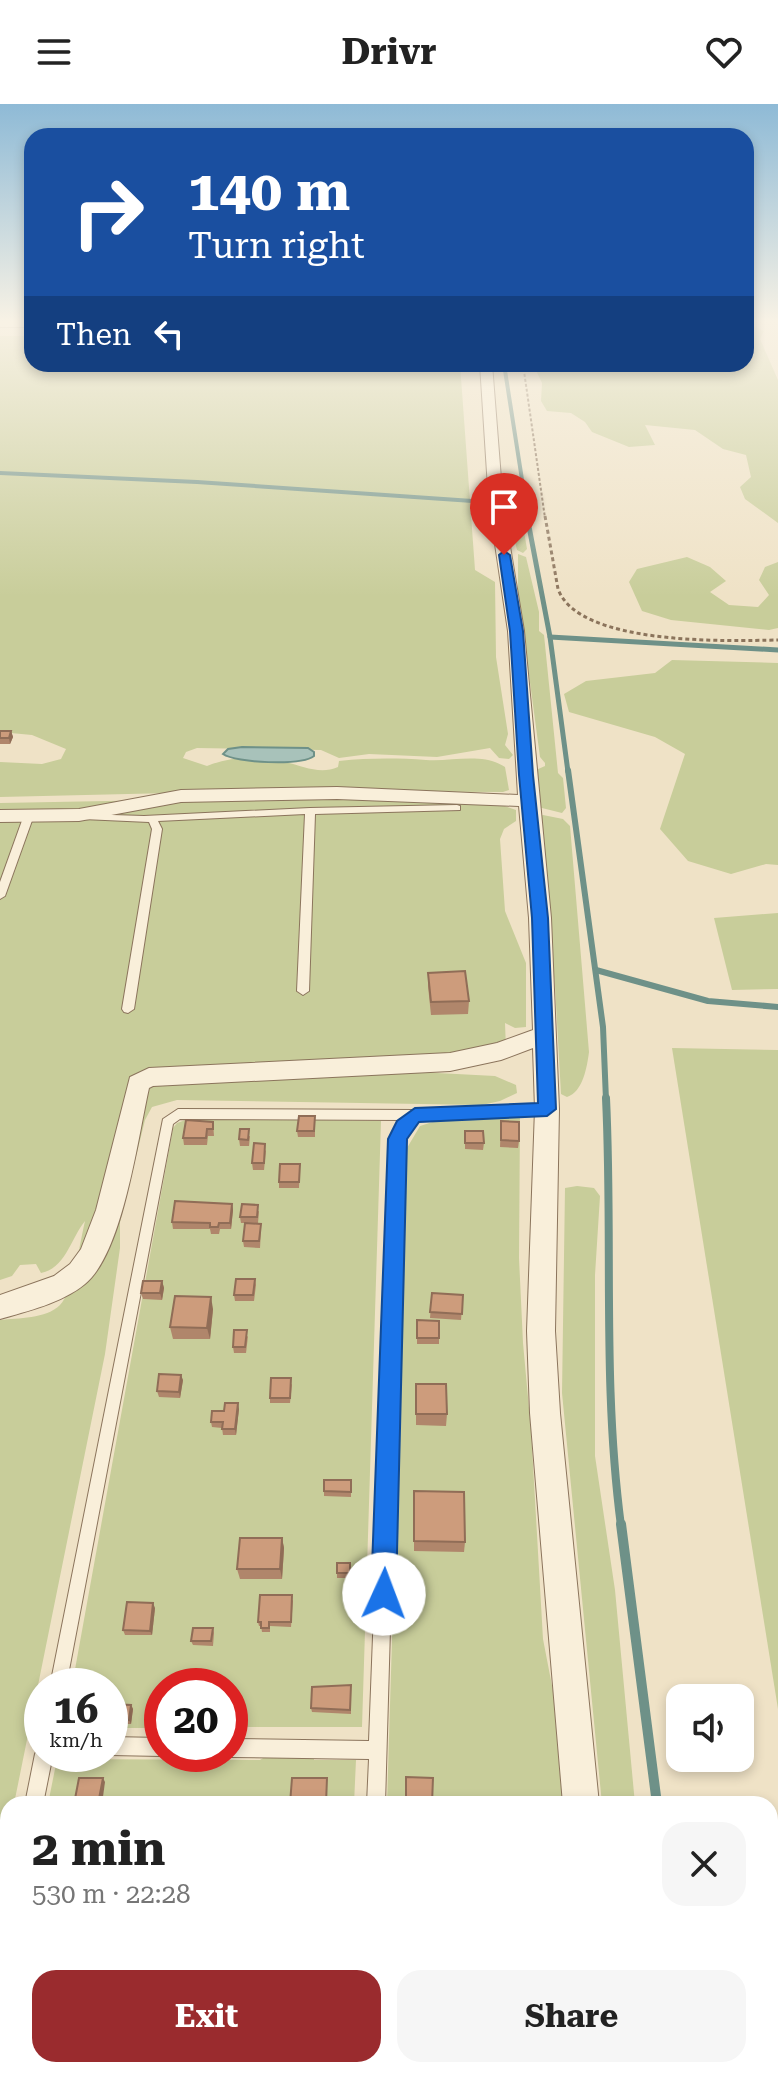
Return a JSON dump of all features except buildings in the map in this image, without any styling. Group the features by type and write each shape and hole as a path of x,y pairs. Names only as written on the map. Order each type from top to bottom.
{"street":[{"path":"490,413 496,504 516,631 540,918 547,1109 541,1331 545,1413 580,1796"},
{"path":"0,816 79,815 181,796 337,793 528,801"},
{"path":"0,1307 39,1296 78,1274 102,1237 138,1083 149,1077 450,1062 501,1051 546,1034"}],"lane":[{"path":"79,815 152,819 457,808"},
{"path":"303,991 310,811"},
{"path":"0,896 29,815"},
{"path":"128,1009 157,829 152,819"},
{"path":"61,1668 167,1122 178,1114 415,1115 547,1109"},
{"path":"376,1796 398,1139 404,1126 415,1115"},
{"path":"248,1748 379,1750"},
{"path":"36,1796 40,1772"}],"path":[{"path":"529,413 561,597 578,614 611,628 726,641 778,640"}],"green space":[{"path":"0,413 464,413 475,570 495,582 496,657 508,734 505,745 513,755 509,759 499,758 490,748 437,757 369,754 339,758 321,750 197,748 186,752 183,758 207,766 232,759 267,759 322,770 338,767 339,761 350,760 477,759 505,767 509,790 258,791 0,797 0,762 42,764 61,759 66,749 32,735 0,732"},
{"path":"571,413 778,413 778,523 745,499 740,487 751,477 746,455 723,449 695,430 645,425 655,445 629,447 592,432 585,422"},
{"path":"513,504 520,508 527,549 523,553 517,550 509,517 502,508"},
{"path":"518,554 526,557 539,612 539,631 544,635 558,773 563,778 566,808 562,813 538,807 536,770 545,763 540,757 518,593"},
{"path":"687,557 710,567 726,581 710,592 729,605 758,607 769,595 759,580 765,567 778,562 778,628 769,630 671,620 642,611 629,582 637,569"},
{"path":"672,660 778,663 778,865 766,864 731,874 688,861 660,829 685,754 655,737 569,712 564,694 586,681 655,673"},
{"path":"325,797 499,804 516,810 516,821 504,829 500,839 505,911 526,963 526,1027 515,1028 505,1023 506,1049 468,1049 446,1056 341,1068 495,1076 516,1085 517,1093 482,1105 177,1100 152,1107 145,1120 120,1222 120,1248 105,1354 42,1668 24,1668 24,1755 16,1796 0,1796 0,1320 40,1315 60,1305 73,1277 85,1221 62,1259 49,1270 41,1273 36,1264 20,1265 12,1276 0,1280 0,803"},
{"path":"538,817 563,819 570,826 589,1052 580,1085 567,1097 561,1094 555,986 538,823"},
{"path":"778,913 778,989 732,990 714,918"},
{"path":"672,1048 778,1050 778,1709"},
{"path":"520,1116 519,1258 523,1343 543,1639 553,1691 562,1796 387,1796 407,1148 420,1126 442,1119"},
{"path":"191,1118 381,1121 362,1727 248,1727 248,1668 144,1668 144,1728 128,1728 128,1668 75,1668 173,1128 177,1123"},
{"path":"565,1188 594,1188 600,1196 595,1275 595,1456 615,1590 634,1796 601,1796 562,1393"},
{"path":"314,1750 314,1760 356,1760 354,1796 50,1796 54,1772 128,1772 128,1759 144,1759 144,1772 248,1772 248,1760 260,1760 271,1753"}],"water":[{"path":"308,748 314,756 296,761 268,762 241,760 223,754 228,749"}],"waterway":[{"path":"512,413 528,518"},
{"path":"0,473 197,482 487,502"},
{"path":"502,503 525,504"},
{"path":"527,516 550,637"},
{"path":"550,637 778,650"},
{"path":"550,637 568,772"},
{"path":"568,770 603,1027 606,1100"},
{"path":"596,970 708,1001 778,1007"},
{"path":"606,1098 610,1365 621,1526"},
{"path":"621,1524 656,1796"}],"route":[{"path":"384,1594 398,1139 404,1126 415,1115 547,1109 540,918 516,631 504,555"}]}
